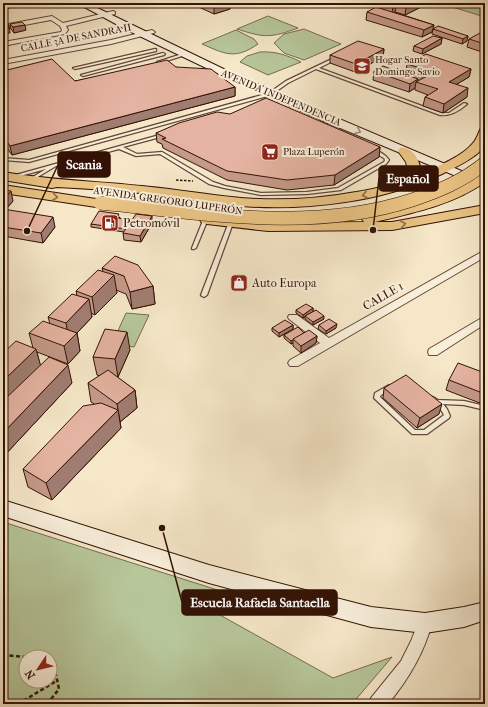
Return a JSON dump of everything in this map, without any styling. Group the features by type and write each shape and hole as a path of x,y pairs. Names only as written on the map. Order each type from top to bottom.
{"main road":[{"name":"AVENIDA INDEPENDENCIA","path":"81,3 109,14 148,34 183,55 274,91 484,179"},
{"name":"AVENIDA INDEPENDENCIA","path":"94,3 109,14"},
{"name":"AVENIDA INDEPENDENCIA","path":"148,34 214,61 274,91 327,121 449,165"},
{"path":"36,181 108,186 267,204 338,199 393,188 416,181 449,165 477,146 485,131"},
{"name":"AVENIDA GREGORIO LUPERÓN","path":"7,177 179,204 246,212 311,213 345,210 383,202 437,184 472,163 485,148"},
{"path":"393,188 411,178 414,171 413,164 404,150"},
{"name":"AVENIDA GREGORIO LUPERÓN","path":"3,189 100,204 246,218 304,220 375,211 417,200 457,182 485,162"},
{"path":"309,228 405,211 438,200 484,179"},
{"path":"100,204 268,227 309,228 392,226 485,209"},
{"path":"3,508 209,574 371,617 425,623 464,617 485,611"}],"street":[{"path":"3,7 26,3"},
{"path":"62,25 109,14"},
{"path":"3,27 52,18 62,25 65,30 63,32 3,44"},
{"name":"CALLE 3A DE SANDRA II","path":"3,62 148,34"},
{"name":"CALLE 1","path":"294,363 485,253"},
{"path":"293,316 328,343"},
{"path":"434,352 485,319"},
{"path":"377,704 393,686 420,643 425,623"}],"lane":[{"path":"75,68 155,50"},
{"path":"83,75 163,54"},
{"path":"151,64 183,55"},
{"path":"3,159 29,161 274,91 287,82 342,55"},
{"path":"129,56 141,63"},
{"path":"316,68 440,114 446,115 465,104"},
{"path":"7,177 56,165 168,133"},
{"path":"119,147 136,155 161,153 212,183 224,187 261,194 328,191 345,186 385,163 387,160 367,148"},
{"path":"36,181 56,165"},
{"path":"194,248 206,219"},
{"path":"204,295 231,222"},
{"path":"395,382 377,395 377,398 414,432 425,432 447,416 445,410 425,393"},
{"path":"437,402 464,402 485,408"}],"path":[{"path":"3,655 18,656"},
{"path":"47,704 59,689 58,680"},
{"path":"18,704 43,689"}],"green space":[{"path":"439,3 485,3 485,17"},
{"path":"268,16 298,28 281,34 268,36 237,29"},
{"path":"304,29 341,44 304,60 284,53 274,43 284,34"},
{"path":"236,30 254,39 258,44 243,52 230,54 202,44"},
{"path":"260,52 281,54 301,62 268,75 240,62 247,56"},
{"path":"126,313 149,315 134,347 112,344"},
{"path":"3,522 224,592 211,610 333,678 392,657 352,704 3,704"}],"building":[{"path":"383,3 414,3 406,7 396,4 393,6"},
{"path":"376,7 434,25 424,30 367,12"},
{"path":"22,22 25,25 13,27 10,24"},
{"path":"3,24 8,24 9,28 3,29"},
{"path":"438,26 468,36 463,39 433,29"},
{"path":"480,33 485,35 485,44 469,39"},
{"path":"433,36 442,38 423,49 414,46"},
{"path":"358,41 384,49 356,64 330,55"},
{"path":"426,54 471,69 449,82 468,88 444,104 425,97 438,89 416,82 429,75 422,77 414,74 423,69 407,64"},
{"path":"52,59 75,81 167,60 176,67 211,69 235,87 10,146 3,136 3,71"},
{"path":"383,66 418,79 410,84 374,71"},
{"name":"Plaza Luperón","path":"266,98 380,147 335,175 287,180 227,171 162,139 166,138 156,133 179,123 217,112 230,114"},
{"path":"3,190 11,191 4,199 3,199"},
{"path":"3,209 53,217 41,233 3,227"},
{"name":"Petromóvil","path":"99,211 119,214 117,218 132,220 126,229 91,224"},
{"path":"136,214 152,216 140,236 123,233"},
{"path":"115,256 138,265 153,286 130,292 124,276 102,268"},
{"path":"98,270 114,275 92,297 76,291"},
{"path":"72,294 89,299 66,323 48,317"},
{"path":"306,304 313,308 303,315 296,310"},
{"path":"316,310 324,316 313,322 305,316"},
{"path":"329,319 337,324 326,331 319,325"},
{"path":"285,320 293,325 279,333 272,328"},
{"path":"43,321 77,333 64,346 29,333"},
{"path":"298,327 304,333 291,341 284,335"},
{"path":"105,329 127,332 115,359 93,357"},
{"path":"309,330 317,336 301,346 293,339"},
{"path":"16,341 36,349 3,381 3,353"},
{"path":"49,357 68,365 3,433 3,401"},
{"path":"458,363 485,373 485,394 449,380"},
{"path":"108,370 135,390 117,404 88,383"},
{"path":"406,375 442,404 420,418 384,388"},
{"path":"101,403 118,410 46,483 23,469 83,406"}],"place":[{"name":"Hogar Santo Domingo Savio","path":"362,66"},
{"name":"Plaza Luperón","path":"270,152"},
{"name":"Petromóvil","path":"110,223"},
{"name":"Español","path":"373,230"},
{"name":"Scania","path":"27,231"},
{"name":"Auto Europa","path":"239,283"},
{"name":"Escuela Rafaela Santaella","path":"162,528"}]}
